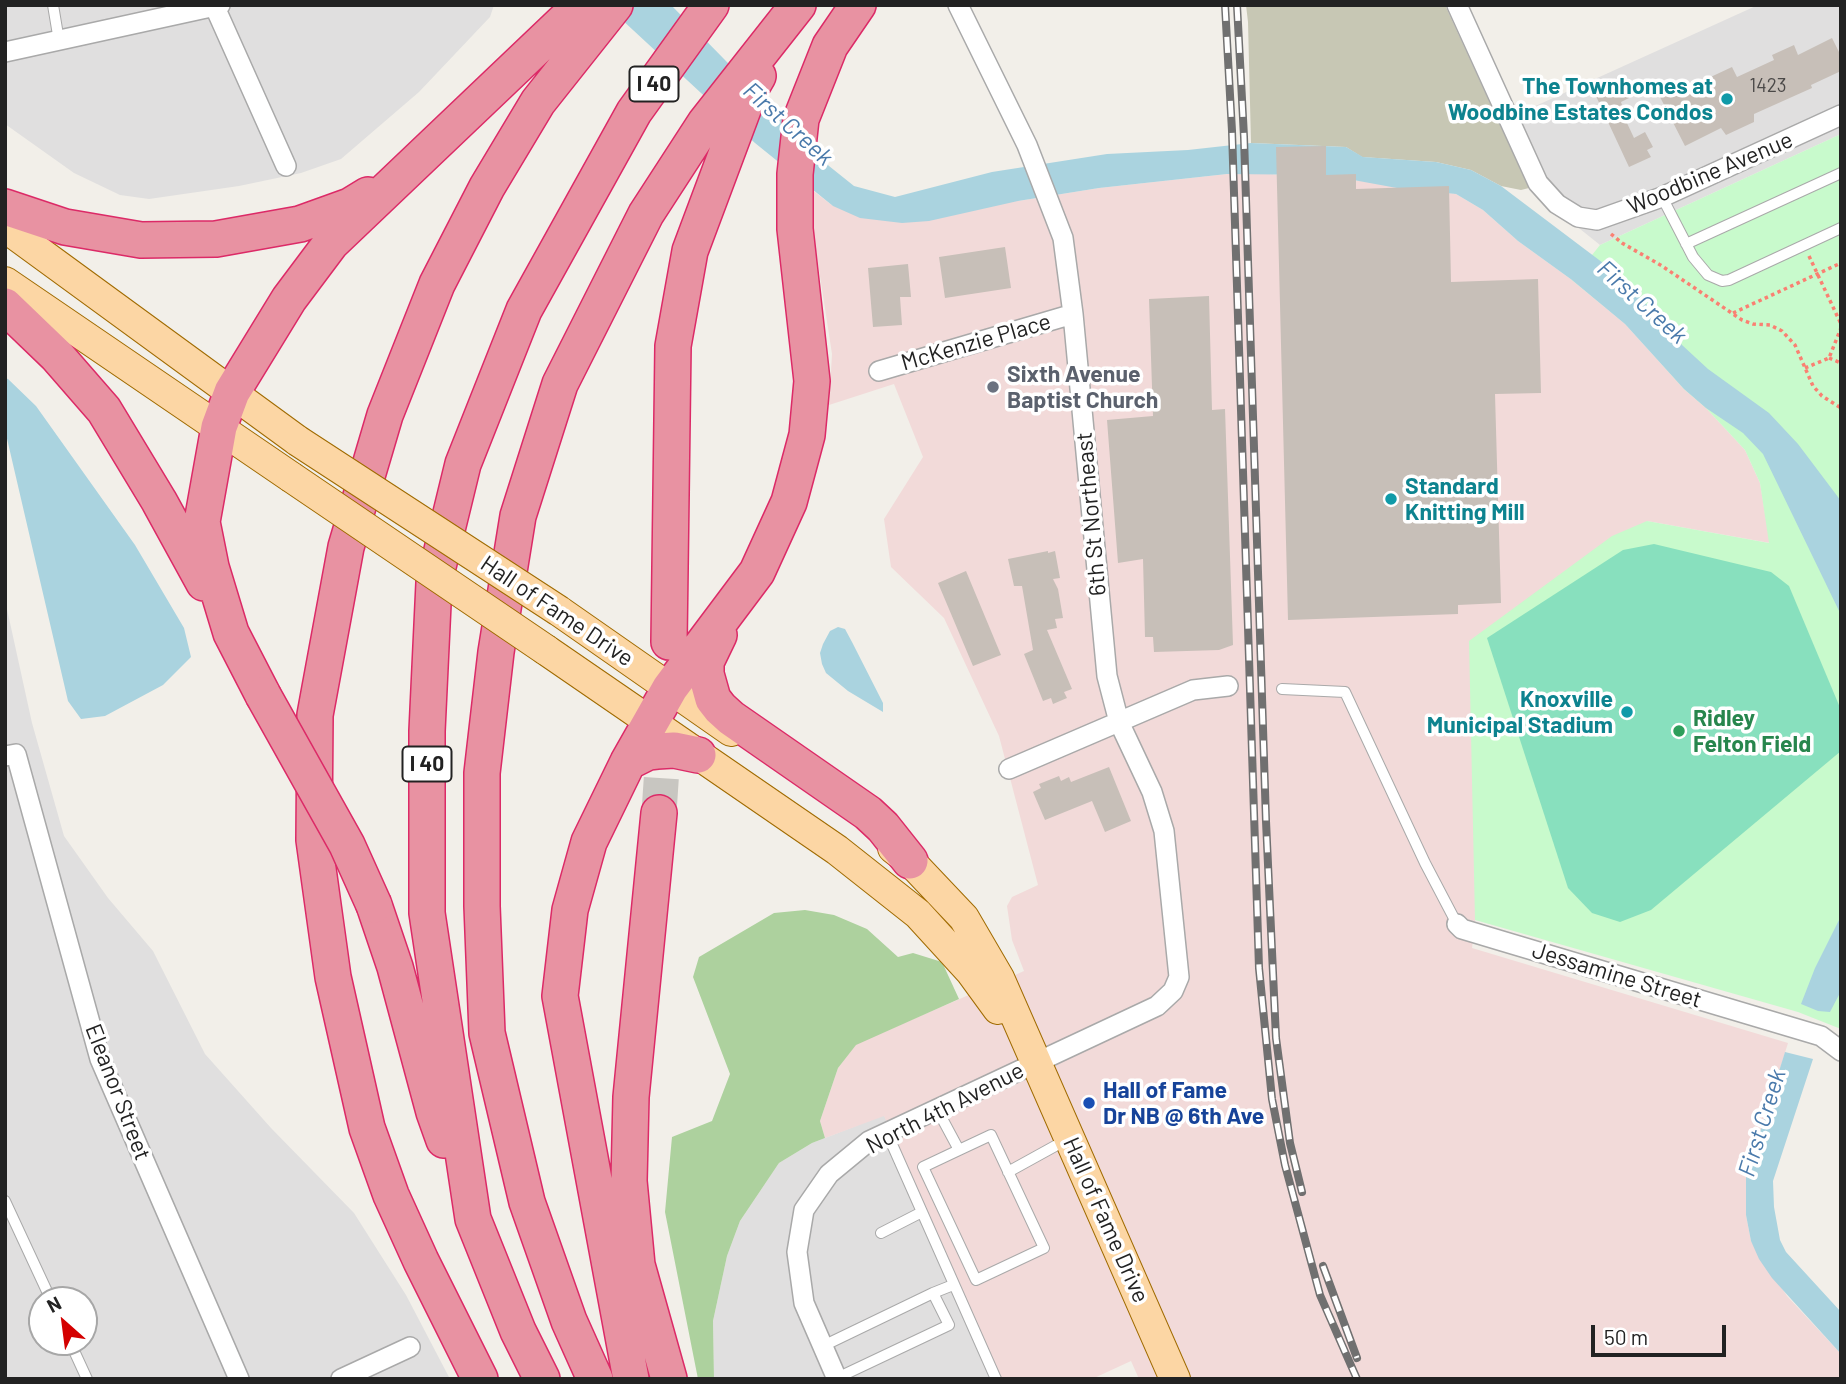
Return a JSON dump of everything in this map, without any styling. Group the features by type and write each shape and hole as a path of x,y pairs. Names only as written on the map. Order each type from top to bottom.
{"highway":[{"path":"231,634 211,567 202,522 219,427 232,393 289,299 331,243 581,5"},
{"path":"480,1379 401,1217 367,1128 333,977 314,840 315,715 346,547 385,415 437,284 487,187 538,102 615,5"},
{"name":"I 40","path":"542,1379 518,1331 473,1219 427,913 427,731 434,583 463,464 524,310 634,112 711,5"},
{"path":"669,642 673,346 690,251 751,88 798,5"},
{"name":"I 40","path":"595,1379 569,1321 527,1202 487,1034 482,906 482,773 496,652 518,516 560,384 646,215 705,123 798,5"},
{"path":"631,1379 560,996 570,910 589,842 650,721 670,688 757,572 789,502 807,435 812,380 795,229 795,174 801,119 830,46 858,5"},
{"path":"5,207 65,227 141,240 216,239 300,224 350,206 404,174"},
{"path":"5,306 57,356 104,410 159,501 262,695 347,845 374,905 434,1112 473,1219"},
{"path":"744,589 706,662 706,674 713,699 731,718 868,813 910,861"},
{"path":"628,762 648,752 657,751 674,750 698,755"},
{"path":"659,813 631,1097 629,1181 637,1265 669,1379"}],"main road":[{"name":"Hall of Fame Drive","path":"5,227 298,441 559,611 784,768 910,861 964,918 999,978 1175,1379"},
{"name":"Hall of Fame Drive","path":"5,282 837,850 918,914 971,972 1036,1062"}],"street":[{"name":"6th St Northeast","path":"958,5 1027,145 1063,238 1073,314 1107,676 1119,722 1152,792 1164,831 1179,977 1173,991"},
{"path":"1457,5 1538,183 1556,204 1587,218"},
{"path":"5,52 216,6 286,166"},
{"name":"Woodbine Avenue","path":"1587,218 1662,197 1841,115"},
{"name":"McKenzie Place","path":"878,371 1073,314"},
{"path":"1009,769 1193,690 1228,686"},
{"name":"Eleanor Street","path":"11,755 100,1059 239,1379"},
{"name":"Jessamine Street","path":"1457,924 1462,929 1491,938 1821,1036 1841,1051"},
{"name":"North 4th Avenue","path":"837,1378 804,1303 797,1252 804,1210 829,1174 869,1141 1157,1006 1173,991"},
{"path":"341,1379 365,1373 410,1347"}],"lane":[{"path":"53,5 60,41"},
{"path":"1686,244 1841,173"},
{"path":"1662,197 1701,269 1714,279 1722,281 1841,228"},
{"name":"Jessamine Street","path":"1282,689 1345,692 1425,863 1457,924"},
{"path":"937,1109 959,1150"},
{"path":"887,1133 996,1379"},
{"path":"991,1135 1044,1248 976,1280 923,1167 959,1150 991,1135"},
{"path":"1008,1172 1069,1138"},
{"path":"5,1200 45,1286"},
{"path":"881,1233 922,1212"},
{"path":"823,1346 953,1285"},
{"path":"837,1378 949,1325 933,1293"},
{"path":"76,1356 87,1379"}],"path":[{"path":"1587,218 1733,313 1753,324 1782,331 1795,345 1813,386 1822,396 1841,408"},
{"path":"1804,245 1841,326 1829,358"},
{"path":"1733,313 1841,263"},
{"path":"1805,368 1829,358 1841,363"}],"shaded area":[{"path":"5,5 494,5 490,17 419,92 341,159 301,173 239,186 149,199 120,195 74,173 5,124"},
{"path":"1246,5 1445,5 1529,188 1521,190 1501,186 1471,170 1436,162 1362,157 1346,147 1251,143"},
{"path":"1758,5 1841,5 1841,134 1600,245 1529,188 1498,123"},
{"path":"1227,174 1269,174 1362,181 1456,194 1483,210 1518,241 1572,280 1625,324 1684,389 1706,408 1745,450 1760,483 1770,543 1647,521 1475,920 1472,948 1788,1043 1746,1177 1746,1215 1751,1241 1787,1296 1841,1354 1841,1379 1139,1379 1131,1361 1092,1379 1000,1379 884,1116 825,1138 820,1121 838,1068 856,1044 1024,971 1012,940 1007,906 1012,897 1038,885 999,736 944,618 891,567 884,519 923,457 894,384 829,405 832,354 814,237 811,189 833,206 1018,201 1099,188"},
{"path":"5,600 32,723 64,836 108,898 153,951 205,1054 271,1128 354,1213 406,1295 450,1379 5,1379"},
{"path":"884,1115 1000,1379 714,1379 713,1321 727,1256 740,1221 779,1163 812,1143"}],"green space":[{"path":"1841,134 1841,1029 1798,1012 1475,920 1469,641 1612,536 1647,521 1769,543 1760,483 1745,450 1706,408 1684,389 1626,324 1572,280 1600,245"},
{"name":"Ridley Felton Field","path":"1654,544 1771,572 1789,586 1841,710 1841,751 1651,910 1620,922 1592,913 1568,888 1487,638 1623,550"},
{"path":"805,910 834,915 867,929 898,957 913,953 942,962 959,999 856,1045 838,1068 820,1121 825,1138 779,1163 740,1221 727,1256 713,1321 714,1379 698,1379 665,1212 672,1137 712,1121 730,1074 693,977 699,957 774,913"}],"water":[{"name":"First Creek","path":"606,5 671,5 829,166 854,186 895,197 992,172 1107,154 1188,150 1251,143 1346,147 1363,157 1436,162 1471,170 1501,186 1611,269 1682,345 1708,369 1769,413 1798,444 1841,501 1841,615 1763,454 1743,433 1684,389 1625,324 1572,280 1518,241 1483,210 1456,194 1397,188 1326,175 1227,174 1099,188 1018,201 929,221 902,223 860,218 833,206 755,143"},
{"path":"5,378 36,406 135,545 184,628 191,657 163,685 105,716 81,719 68,701 5,430"},
{"path":"838,627 845,629 852,642 883,703 883,712 848,691 826,673 820,653 830,631"},
{"path":"1841,916 1841,991 1830,1012 1818,1011 1801,1004 1815,968"},
{"name":"First Creek","path":"1785,1052 1813,1059 1773,1181 1780,1240 1786,1252 1841,1312 1841,1354 1772,1278 1759,1259 1751,1241 1746,1215 1746,1177"}],"building":[{"path":"1832,38 1841,56 1841,71 1811,85 1812,88 1754,114 1754,122 1726,135 1721,128 1685,146 1660,97 1684,85 1685,89 1732,67 1737,77 1774,60 1772,55 1794,45 1798,55"},
{"path":"1621,82 1629,98 1619,106 1634,138 1645,132 1653,147 1647,150 1651,157 1629,167 1595,94"},
{"name":"Standard Knitting Mill","path":"1326,146 1326,175 1356,174 1356,189 1449,186 1451,282 1538,279 1541,393 1495,394 1501,603 1458,605 1458,614 1288,620 1276,147"},
{"path":"1005,247 1011,288 945,298 939,257"},
{"path":"908,264 911,297 900,297 902,325 873,327 868,268"},
{"path":"1209,296 1212,410 1225,409 1233,645 1219,650 1154,652 1153,637 1145,637 1143,559 1118,563 1107,420 1153,416 1149,299"},
{"path":"1055,551 1060,578 1053,579 1058,589 1063,618 1055,619 1057,628 1047,630 1072,689 1064,692 1067,698 1053,704 1051,698 1043,701 1024,654 1033,650 1022,586 1014,586 1008,559"},
{"path":"966,571 1001,655 973,666 938,583"},
{"path":"1109,767 1131,821 1105,832 1092,801 1045,820 1033,792 1041,788 1039,784 1059,776 1061,781 1069,777 1071,782"}],"tunnel":[{"path":"659,813 665,722"}],"railway":[{"path":"1225,5 1232,131 1259,968 1272,1099 1285,1165 1320,1295 1357,1379"},
{"path":"1237,5 1276,1038 1290,1143 1302,1192"},
{"path":"1323,1266 1357,1358"}],"place":[{"name":"The Townhomes at Woodbine Estates Condos","path":"1727,99"},
{"name":"Sixth Avenue Baptist Church","path":"993,387"},
{"name":"Standard Knitting Mill","path":"1391,499"},
{"name":"Knoxville Municipal Stadium","path":"1627,712"},
{"name":"Ridley Felton Field","path":"1679,731"},
{"name":"Hall of Fame Dr NB @ 6th Ave","path":"1089,1103"}]}
